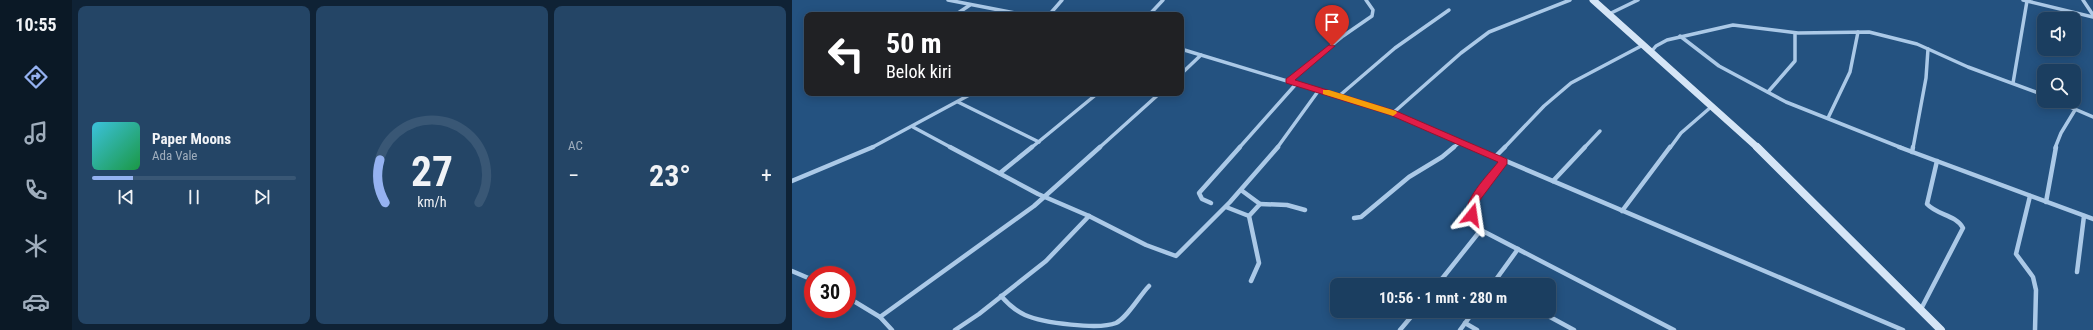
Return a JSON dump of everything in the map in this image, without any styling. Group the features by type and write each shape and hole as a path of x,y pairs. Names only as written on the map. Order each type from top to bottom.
{"street":[{"path":"948,0 1008,12"},
{"path":"1052,12 1062,0"},
{"path":"1152,12 1163,0"},
{"path":"1289,81 1343,36 1372,16 1373,10 1366,0"},
{"path":"1393,113 1461,53 1489,32 1570,0"},
{"path":"1593,0 1756,146 1941,330"},
{"path":"1609,14 1638,0"},
{"path":"2013,83 2025,0 2093,16"},
{"path":"2083,0 2093,16"},
{"path":"960,12 970,5"},
{"path":"1339,96 1395,48 1449,10"},
{"path":"1651,52 1661,43 1680,36 1733,25 1795,33 1858,32 1881,35 1928,49 1968,67 2037,93"},
{"path":"1828,118 1850,72 1858,32"},
{"path":"1768,92 1795,61 1795,33"},
{"path":"1680,36 1719,66 1805,110 1912,152 2093,219"},
{"path":"1495,157 1544,106 1570,83 1643,45"},
{"path":"1912,152 1926,78 1928,49"},
{"path":"1184,50 1393,113 1903,330"},
{"path":"1184,71 1201,55"},
{"path":"1211,203 1202,199 1199,193 1296,84"},
{"path":"913,127 1045,197 1089,216 1146,245 1176,256 1226,207 1241,190 1282,142 1319,90"},
{"path":"792,181 815,173 913,127 968,96"},
{"path":"1000,173 1094,96"},
{"path":"880,317 1045,197 1157,96"},
{"path":"958,102 1039,142"},
{"path":"1622,211 1681,133 1711,107"},
{"path":"2071,108 2093,117"},
{"path":"2046,202 2056,140 2062,128 2075,110"},
{"path":"1553,181 1600,131"},
{"path":"1354,218 1361,217 1409,177 1442,157 1460,142"},
{"path":"1504,161 1472,204 1471,209 1474,224 1480,231 1518,249 1674,330"},
{"path":"1921,310 1963,226 1957,221 1933,210 1927,204 1937,161"},
{"path":"1241,190 1260,204 1287,205 1305,210"},
{"path":"2030,196 2016,254 2033,277 2036,290 2035,330"},
{"path":"1249,216 1260,204"},
{"path":"1226,207 1249,216"},
{"path":"956,330 1046,260 1089,216"},
{"path":"1249,216 1259,263 1251,281"},
{"path":"2077,272 2084,216"},
{"path":"1443,278 1480,231"},
{"path":"1497,278 1518,249"},
{"path":"792,271 804,276"},
{"path":"1001,296 1009,305 1030,317 1058,324 1089,329 1117,323 1149,286"},
{"path":"856,303 880,317 892,330"},
{"path":"1400,330 1410,318"},
{"path":"1460,330 1469,318"},
{"path":"1552,318 1574,330"},
{"path":"1465,323 1478,330"}],"slow traffic":[{"path":"1326,92 1393,113"}],"route":[{"path":"1332,46 1289,81 1393,113 1504,161 1472,204 1472,215"}]}
